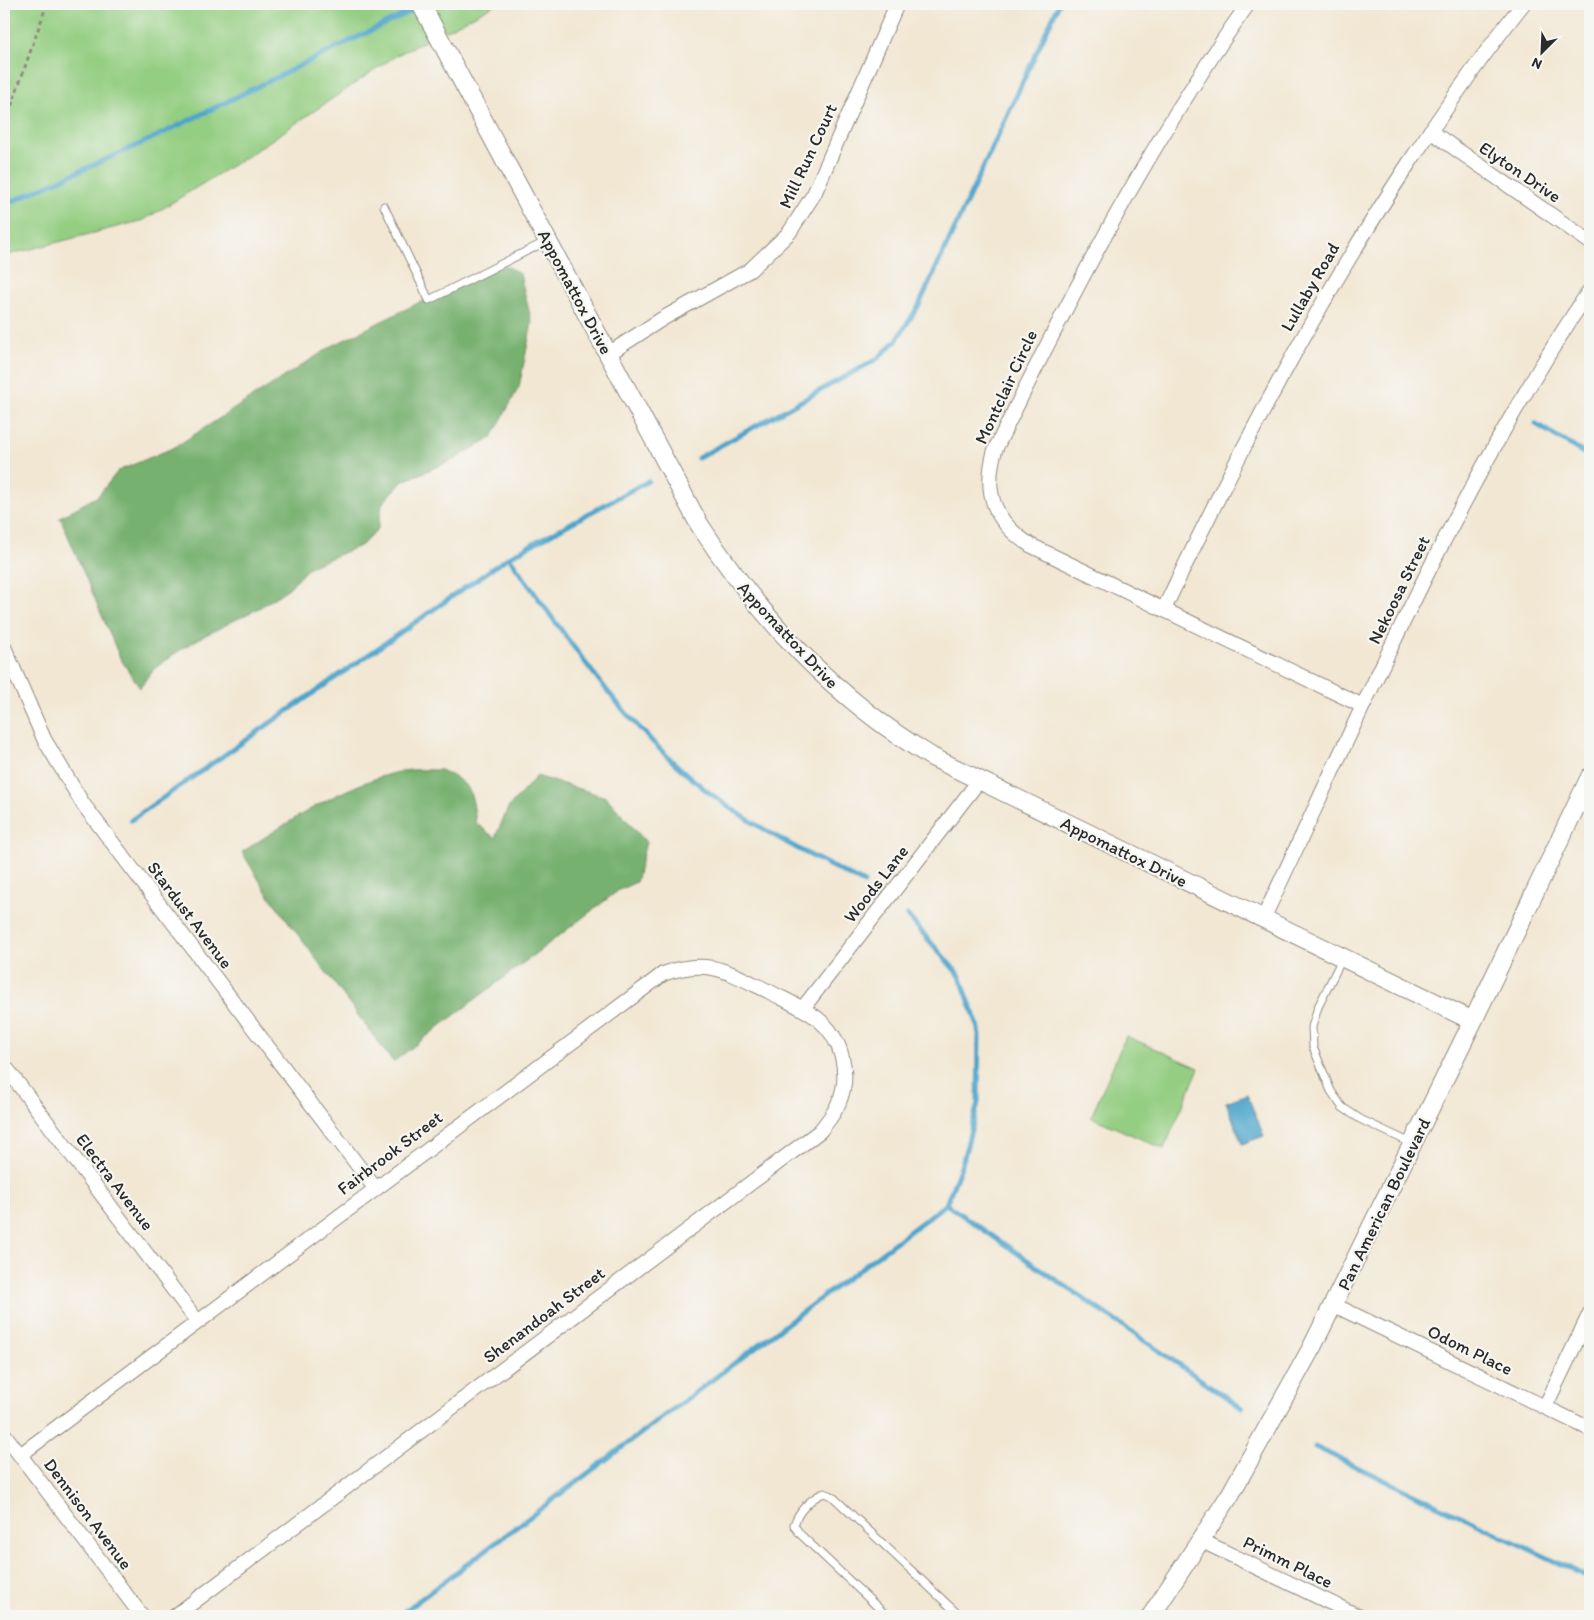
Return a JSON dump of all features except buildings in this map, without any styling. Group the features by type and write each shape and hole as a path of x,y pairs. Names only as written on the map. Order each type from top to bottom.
{"street":[{"name":"Appomattox Drive","path":"421,4 699,524 731,573 766,616 813,667 866,713 904,740 978,782 1473,1020"},
{"name":"Mill Run Court","path":"608,354 662,319 750,270 790,233 814,194 897,4"},
{"name":"Montclair Circle","path":"1248,4 1159,140 1092,258 1053,330 995,450 990,466 989,482 994,505 1003,522 1017,536 1030,545 1364,706"},
{"name":"Lullaby Road","path":"1164,609 1260,414 1358,240 1450,101 1523,4"},
{"name":"Elyton Drive","path":"1430,131 1590,242"},
{"name":"Nekoosa Street","path":"1264,919 1430,568 1484,466 1536,376 1590,290"},
{"name":"Stardust Avenue","path":"4,647 44,739 83,804 374,1188"},
{"name":"Pan American Boulevard","path":"1151,1616 1202,1541 1280,1409 1334,1305 1413,1144 1590,776"},
{"name":"Woods Lane","path":"803,1008 978,782"},
{"name":"Fairbrook Street","path":"20,1455 374,1188 663,974 688,966 714,968 803,1008"},
{"name":"Shenandoah Street","path":"175,1616 820,1131 840,1101 845,1068 842,1054 832,1035 820,1020 803,1008"},
{"name":"Electra Avenue","path":"4,1065 197,1321"},
{"name":"Odom Place","path":"1334,1305 1590,1429"},
{"path":"1545,1407 1590,1313"},
{"name":"Dennison Avenue","path":"4,1434 142,1616"},
{"name":"Primm Place","path":"1202,1541 1358,1616"}],"lane":[{"path":"384,206 429,300 548,241"},
{"path":"1343,957 1318,1007 1312,1027 1313,1047 1331,1091 1342,1107 1360,1119 1413,1144"},
{"path":"886,1616 800,1534 794,1525 796,1516 817,1496 824,1493 832,1496 960,1616"}],"path":[{"path":"4,118 7,118 47,4"}],"green space":[{"path":"4,4 411,4 429,39 397,55 249,155 144,220 4,256"},
{"path":"431,4 496,4 445,31"},
{"path":"505,265 520,274 532,323 519,387 492,437 455,459 403,481 382,504 378,529 362,545 309,567 289,588 259,608 200,638 174,654 154,669 140,688 120,658 60,517 98,496 118,471 175,447 332,346 416,304"},
{"path":"440,770 464,784 471,796 476,823 495,838 508,808 537,776 606,797 646,842 636,882 619,890 393,1062 267,893 242,852 319,804 360,785 402,771"},
{"path":"1126,1036 1199,1068 1164,1149 1091,1117"}],"water":[{"path":"1247,1094 1264,1136 1242,1144 1226,1102"}],"waterway":[{"path":"698,458 877,359 896,341 919,305 1059,4"},
{"path":"4,205 151,139 419,7"},
{"path":"1536,424 1590,457"},
{"path":"131,820 509,557 648,481"},
{"path":"509,557 605,689 660,749 690,777 756,825 864,883"},
{"path":"398,1616 946,1204 962,1164 978,1103 979,1029 960,976 907,915"},
{"path":"946,1204 1242,1408"},
{"path":"1315,1447 1590,1578"}]}
